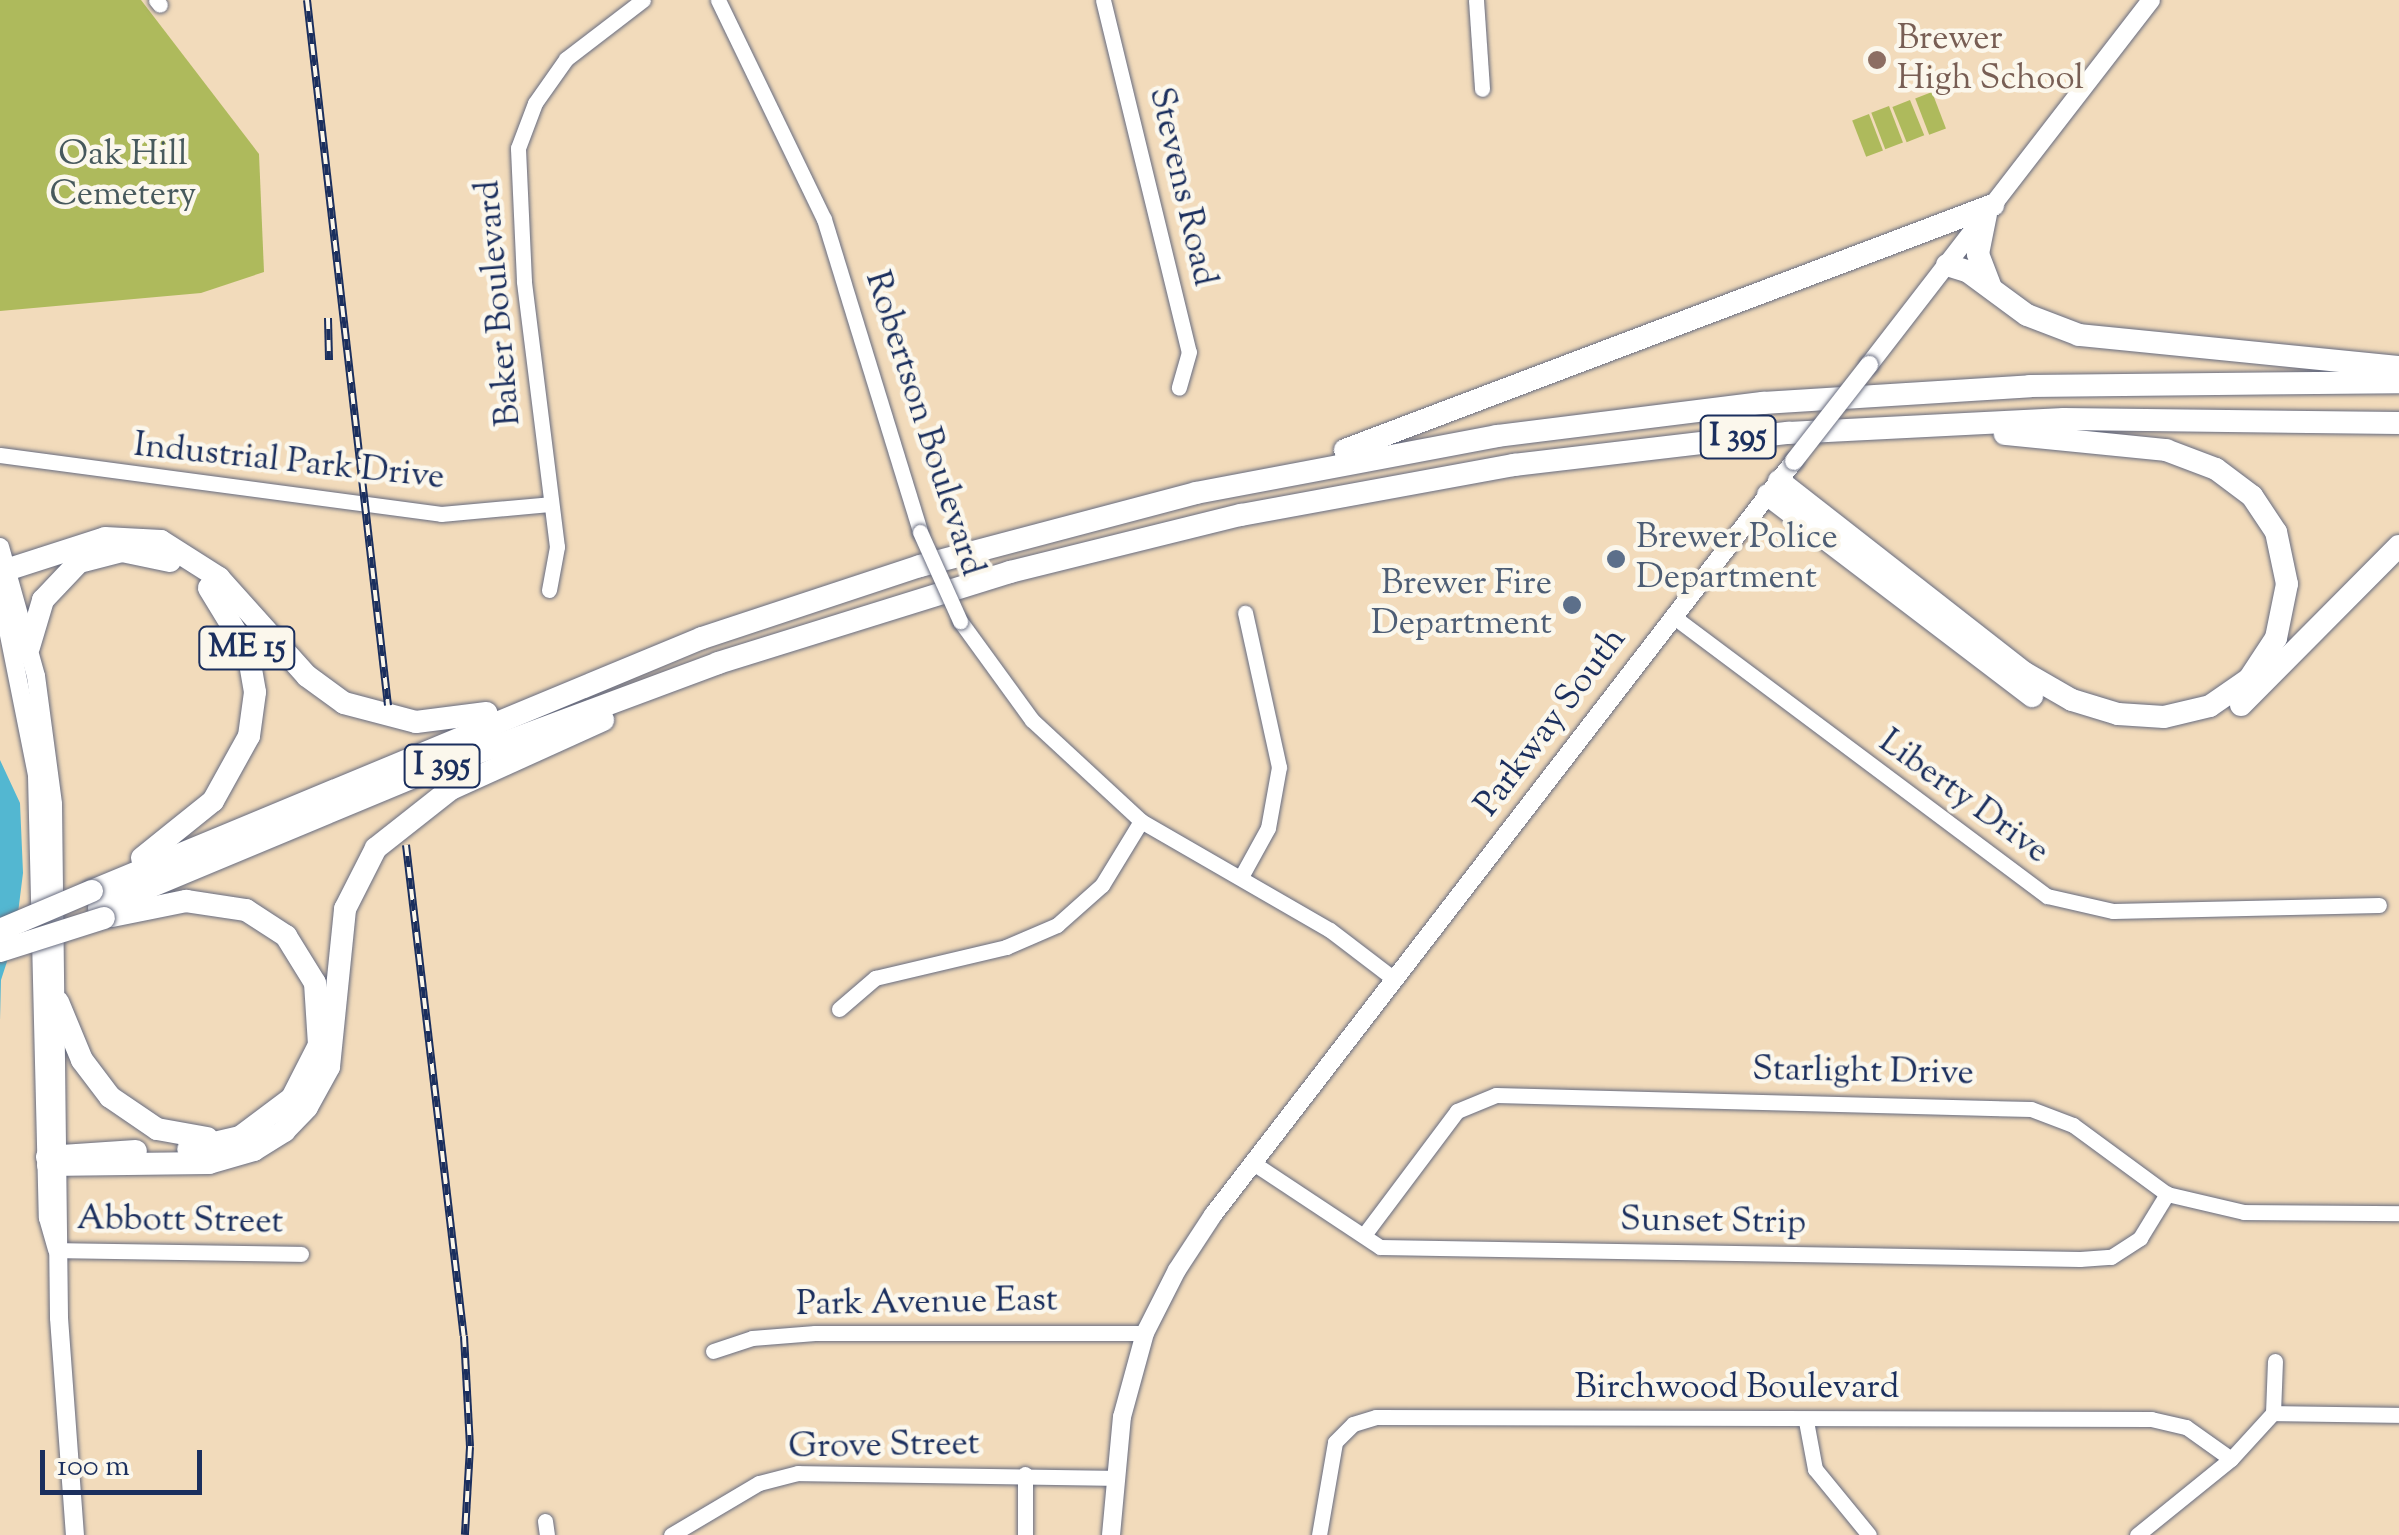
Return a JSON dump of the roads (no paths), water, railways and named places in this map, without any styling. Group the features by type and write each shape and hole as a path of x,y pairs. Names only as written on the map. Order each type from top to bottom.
{"highway":[{"path":"1159,502 1415,428 1989,210"},
{"path":"1989,210 1979,266 1995,292"},
{"path":"1894,245 1923,248 1943,269 1995,292 2036,320 2101,340 2399,367"},
{"name":"I 395","path":"98,906 595,680 864,583 1159,502 1458,442 1763,403 2030,386 2399,382"},
{"name":"I 395","path":"0,930 98,906 449,763 790,639 1049,562 1338,496 1631,449 1866,427 2084,418 2399,423"},
{"path":"1774,488 2025,674 2091,707 2154,718 2202,709 2241,686 2272,647 2286,603 2279,540 2252,496 2216,469 2133,444 1866,427"},
{"path":"1774,488 2031,695 2086,721 2142,732 2193,728 2239,706 2399,546"},
{"path":"3,574 114,536 170,544 220,578 316,685 353,708 393,719 462,718 595,680"},
{"name":"ME 15","path":"0,951 98,906 213,801 244,753 255,692 237,626 202,582 152,554 89,558"},
{"path":"3,574 89,558"},
{"path":"29,647 48,592 89,558"},
{"path":"54,1161 209,1163 274,1139 307,1106 329,1067 345,909 357,876 384,839 474,777 790,639"},
{"name":"ME 15","path":"54,1161 197,1149 259,1126 299,1089 319,1044 318,991 298,950 264,919 210,902 98,906"},
{"path":"58,1002 90,1073 138,1119 202,1138 259,1126"}],"main road":[{"name":"Parkway South","path":"1111,1535 1114,1478 1145,1332 1186,1256 1394,979 2152,0"},
{"path":"3,574 29,647 53,804 58,1002 49,1225 57,1250 75,1535"},
{"path":"3,574 39,795 54,1161"}],"street":[{"name":"Baker Boulevard","path":"549,590 557,547 522,264 518,148 535,103 566,59 644,0"},
{"name":"Robertson Boulevard","path":"718,0 824,219 920,532 960,621 1032,720 1141,821 1242,876 1394,979"},
{"name":"Stevens Road","path":"1103,0 1188,352 1179,388"},
{"path":"1476,0 1482,89"},
{"name":"Industrial Park Drive","path":"0,454 441,514 550,504"},
{"name":"Industrial Park Drive","path":"0,464 22,460"},
{"path":"1242,876 1268,828 1279,786 1276,741 1245,613"},
{"name":"Liberty Drive","path":"1674,617 2047,896 2113,911 2379,905"},
{"path":"839,1009 875,978 1006,947 1057,925 1102,885 1141,821"},
{"name":"Starlight Drive","path":"1364,1235 1457,1111 1496,1095 2032,1110 2072,1125 2167,1194 2244,1212 2399,1213"},
{"name":"Sunset Strip","path":"1253,1163 1380,1247 2110,1258 2140,1238 2167,1194"},
{"name":"Abbott Street","path":"57,1250 301,1254"},
{"name":"Park Avenue East","path":"712,1352 752,1338 815,1333 1145,1332"},
{"path":"2147,1532 2231,1458 2273,1414 2275,1361"},
{"path":"2273,1414 2399,1415"},
{"name":"Birchwood Boulevard","path":"1319,1535 1335,1442 1353,1424 1376,1417 2151,1419 2186,1426 2231,1458"},
{"path":"1806,1421 1814,1468 1870,1535"},
{"name":"Grove Street","path":"671,1535 696,1528 759,1483 798,1474 1114,1478"},
{"path":"1025,1474 1025,1535"}],"water":[{"path":"0,760 20,803 23,873 15,937 1,980 0,1021"}],"railway":[{"path":"307,0 388,705"},
{"path":"328,318 329,360"},
{"path":"406,845 464,1336 470,1447 465,1535"}],"place":[{"name":"Brewer High School","path":"1877,60"},
{"name":"Brewer Police Department","path":"1616,559"},
{"name":"Brewer Fire Department","path":"1572,605"}],"park label":[{"name":"Oak Hill Cemetery","path":"123,176"}]}
